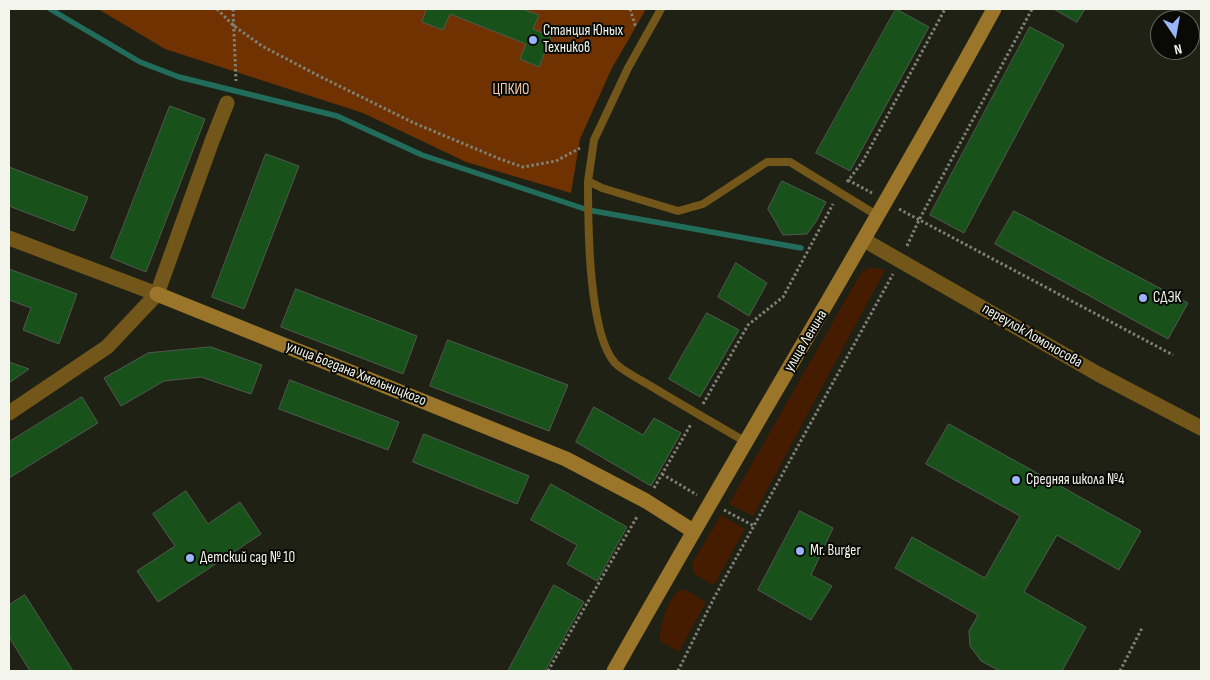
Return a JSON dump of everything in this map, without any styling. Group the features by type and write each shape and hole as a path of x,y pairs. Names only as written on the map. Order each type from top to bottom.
{"street":[{"name":"улица Ленина","path":"614,671 693,531 878,216 994,9"},
{"path":"9,413 107,347 157,294 212,141 228,104"},
{"name":"улица Богдана Хмельницкого","path":"9,238 157,294 566,459 646,501 693,531"},
{"name":"переулок Ломоносова","path":"864,240 1098,374 1201,428"}],"lane":[{"path":"661,9 628,68 594,140 588,181 590,266 602,340 615,363 746,442"},
{"path":"588,181 602,188 678,211 703,204 767,162 790,162 878,216"}],"path":[{"path":"218,9 234,26 278,55 414,124 500,160 523,167 556,161 594,140"},
{"path":"233,9 236,81"},
{"path":"548,671 748,325 783,297 839,193 864,161 945,9"},
{"path":"678,671 714,598 900,260 919,220 1032,9"},
{"path":"848,180 919,220 1173,355"},
{"path":"1120,671 1142,628"}],"shaded area":[{"path":"869,268 885,270 753,516 729,504 861,273"},
{"path":"721,515 745,529 714,585 694,574 692,563"},
{"path":"679,590 686,590 706,602 679,652 659,640 667,607"}],"green space":[{"name":"ЦПКИО","path":"98,9 646,9 611,70 580,139 571,193 466,162 363,113 165,49"}],"building":[{"name":"Станция Юных Техников","path":"427,9 522,9 539,15 533,29 551,37 539,67 520,59 526,44 450,14 443,30 422,22"},
{"path":"896,9 929,27 850,171 816,153"},
{"path":"1054,9 1085,9 1077,22"},
{"path":"1030,27 1064,45 964,233 930,215"},
{"path":"170,106 205,119 146,272 111,258"},
{"path":"266,154 299,166 244,309 212,297"},
{"path":"9,167 88,197 74,231 9,206"},
{"path":"782,181 826,202 807,234 783,235 768,209"},
{"path":"1014,211 1188,303 1168,339 995,244"},
{"path":"736,263 767,283 749,316 718,297"},
{"path":"9,269 77,294 59,344 23,330 31,308 9,300"},
{"path":"296,289 417,336 403,374 281,327"},
{"path":"707,313 739,330 700,397 669,379"},
{"path":"448,340 568,385 549,431 430,386"},
{"path":"211,347 262,365 251,394 201,377 164,381 121,406 104,378 148,353"},
{"path":"9,362 29,369 9,383"},
{"path":"290,380 399,422 388,450 279,409"},
{"path":"82,397 98,423 9,478 9,442"},
{"path":"594,407 643,435 654,418 681,433 651,486 576,442"},
{"path":"949,424 1141,531 1119,570 1057,535 1024,592 1086,627 1062,671 1000,671 981,661 970,646 969,631 978,615 895,568 912,537 985,578 1020,516 926,464"},
{"path":"424,434 529,476 517,504 413,462"},
{"path":"551,484 627,527 597,581 567,564 577,545 531,520"},
{"name":"Детский сад № 10","path":"186,491 208,524 240,502 261,534 158,602 137,571 175,546 153,514"},
{"name":"Mr. Burger","path":"800,511 833,528 811,575 832,586 811,620 758,590"},
{"path":"554,585 584,602 545,671 508,671"},
{"path":"25,595 73,671 30,671 9,637 9,605"}],"waterway":[{"path":"50,9 140,62 179,77 337,116 422,155 588,210 801,248"}],"place":[{"name":"Станция Юных Техников","path":"533,40"},
{"name":"СДЭК","path":"1143,298"},
{"name":"Средняя школа №4","path":"1016,480"},
{"name":"Mr. Burger","path":"800,551"},
{"name":"Детский сад № 10","path":"190,558"}]}
